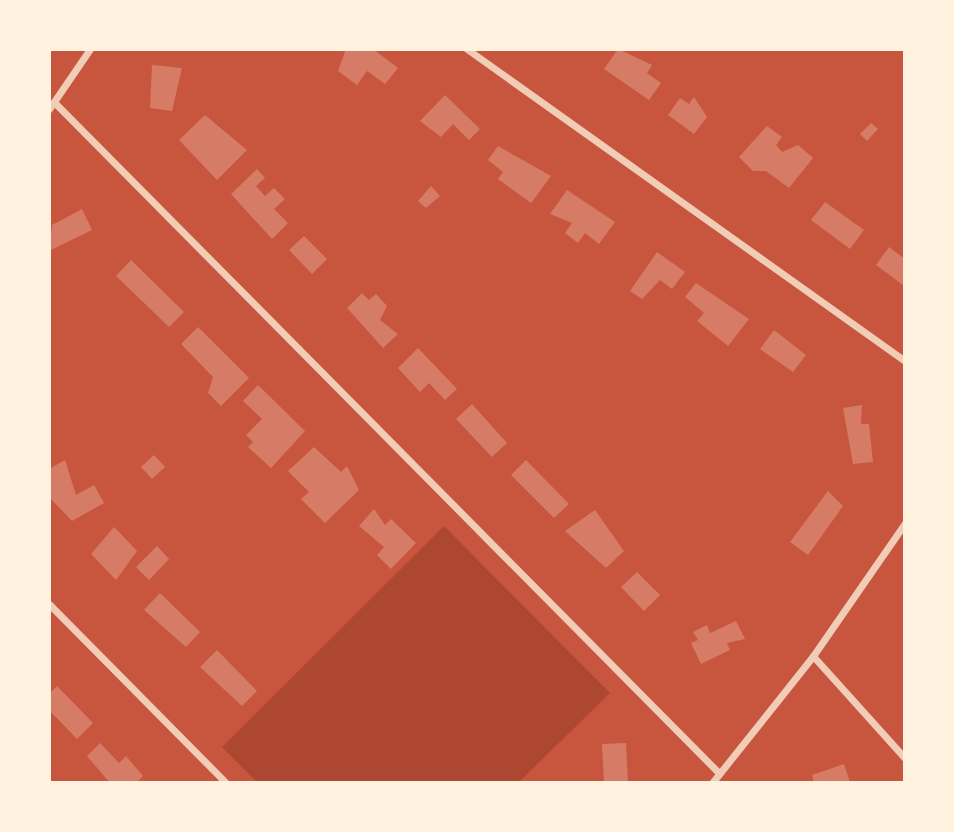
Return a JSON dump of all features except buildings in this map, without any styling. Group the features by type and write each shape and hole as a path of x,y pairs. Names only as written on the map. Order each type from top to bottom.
{"street":[{"path":"49,109 90,49"},
{"path":"467,49 905,361"},
{"path":"54,102 719,772"},
{"path":"712,783 813,656 905,523"},
{"path":"49,604 226,783"},
{"path":"813,656 905,758"}],"shaded area":[{"path":"444,526 610,693 518,783 258,783 222,747"}]}
